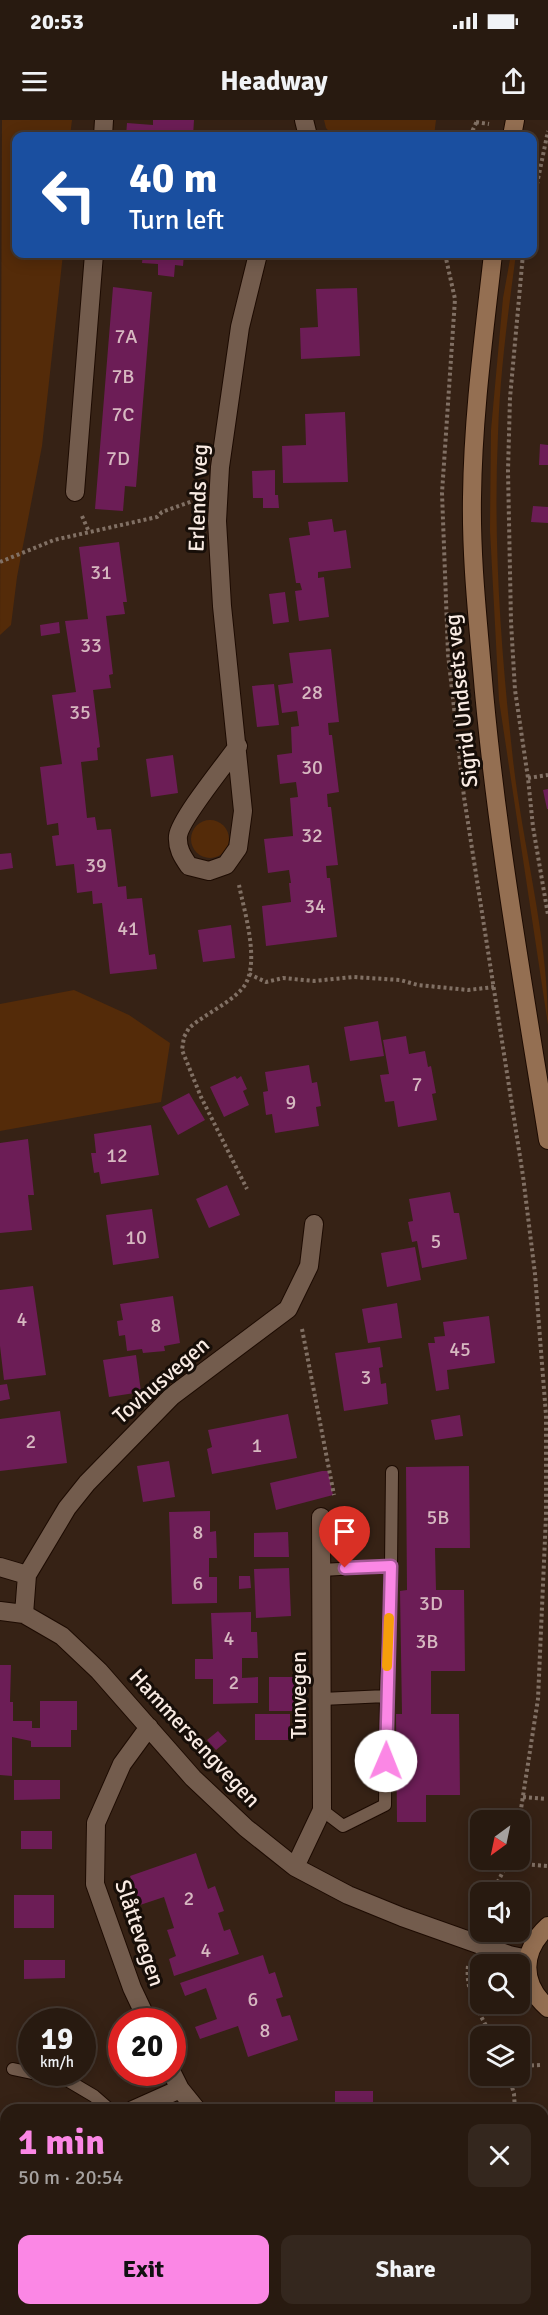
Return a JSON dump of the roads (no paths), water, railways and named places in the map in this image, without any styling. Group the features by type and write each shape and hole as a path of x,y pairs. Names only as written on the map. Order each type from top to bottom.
{"street":[{"path":"75,492 94,258"},
{"name":"Erlends veg","path":"238,746 178,834 179,852 189,866 209,871 226,865 238,848 243,811 238,746 222,606 217,521 220,467 240,327 257,258"},
{"name":"Sigrid Undsets veg","path":"493,258 476,402 472,498 474,583 489,749 511,907 548,1140"},
{"name":"Tovhusvegen","path":"24,1614 27,1575 67,1508 111,1456 172,1396 288,1309 309,1266 314,1224"},
{"name":"Tunvegen","path":"295,1867 322,1810 321,1517"},
{"path":"0,1567 27,1575"},
{"name":"Hammersengvegen","path":"0,1611 24,1614 62,1636 99,1671 208,1792 246,1828 295,1867 348,1895 506,1954"},
{"name":"Slåttevegen","path":"142,2008 95,1884 96,1823 122,1764 149,1727"},
{"path":"530,1954 538,1935 548,1926"},
{"path":"530,1983 537,1998 548,2008"},
{"path":"141,2104 168,2086"},
{"path":"180,2086 193,2104"}],"lane":[{"path":"322,1810 343,1826 385,1805 392,1472"},
{"path":"322,1570 391,1566"},
{"path":"322,1699 386,1696"},
{"path":"13,2069 18,2070"},
{"path":"77,2086 103,2104"}]}
